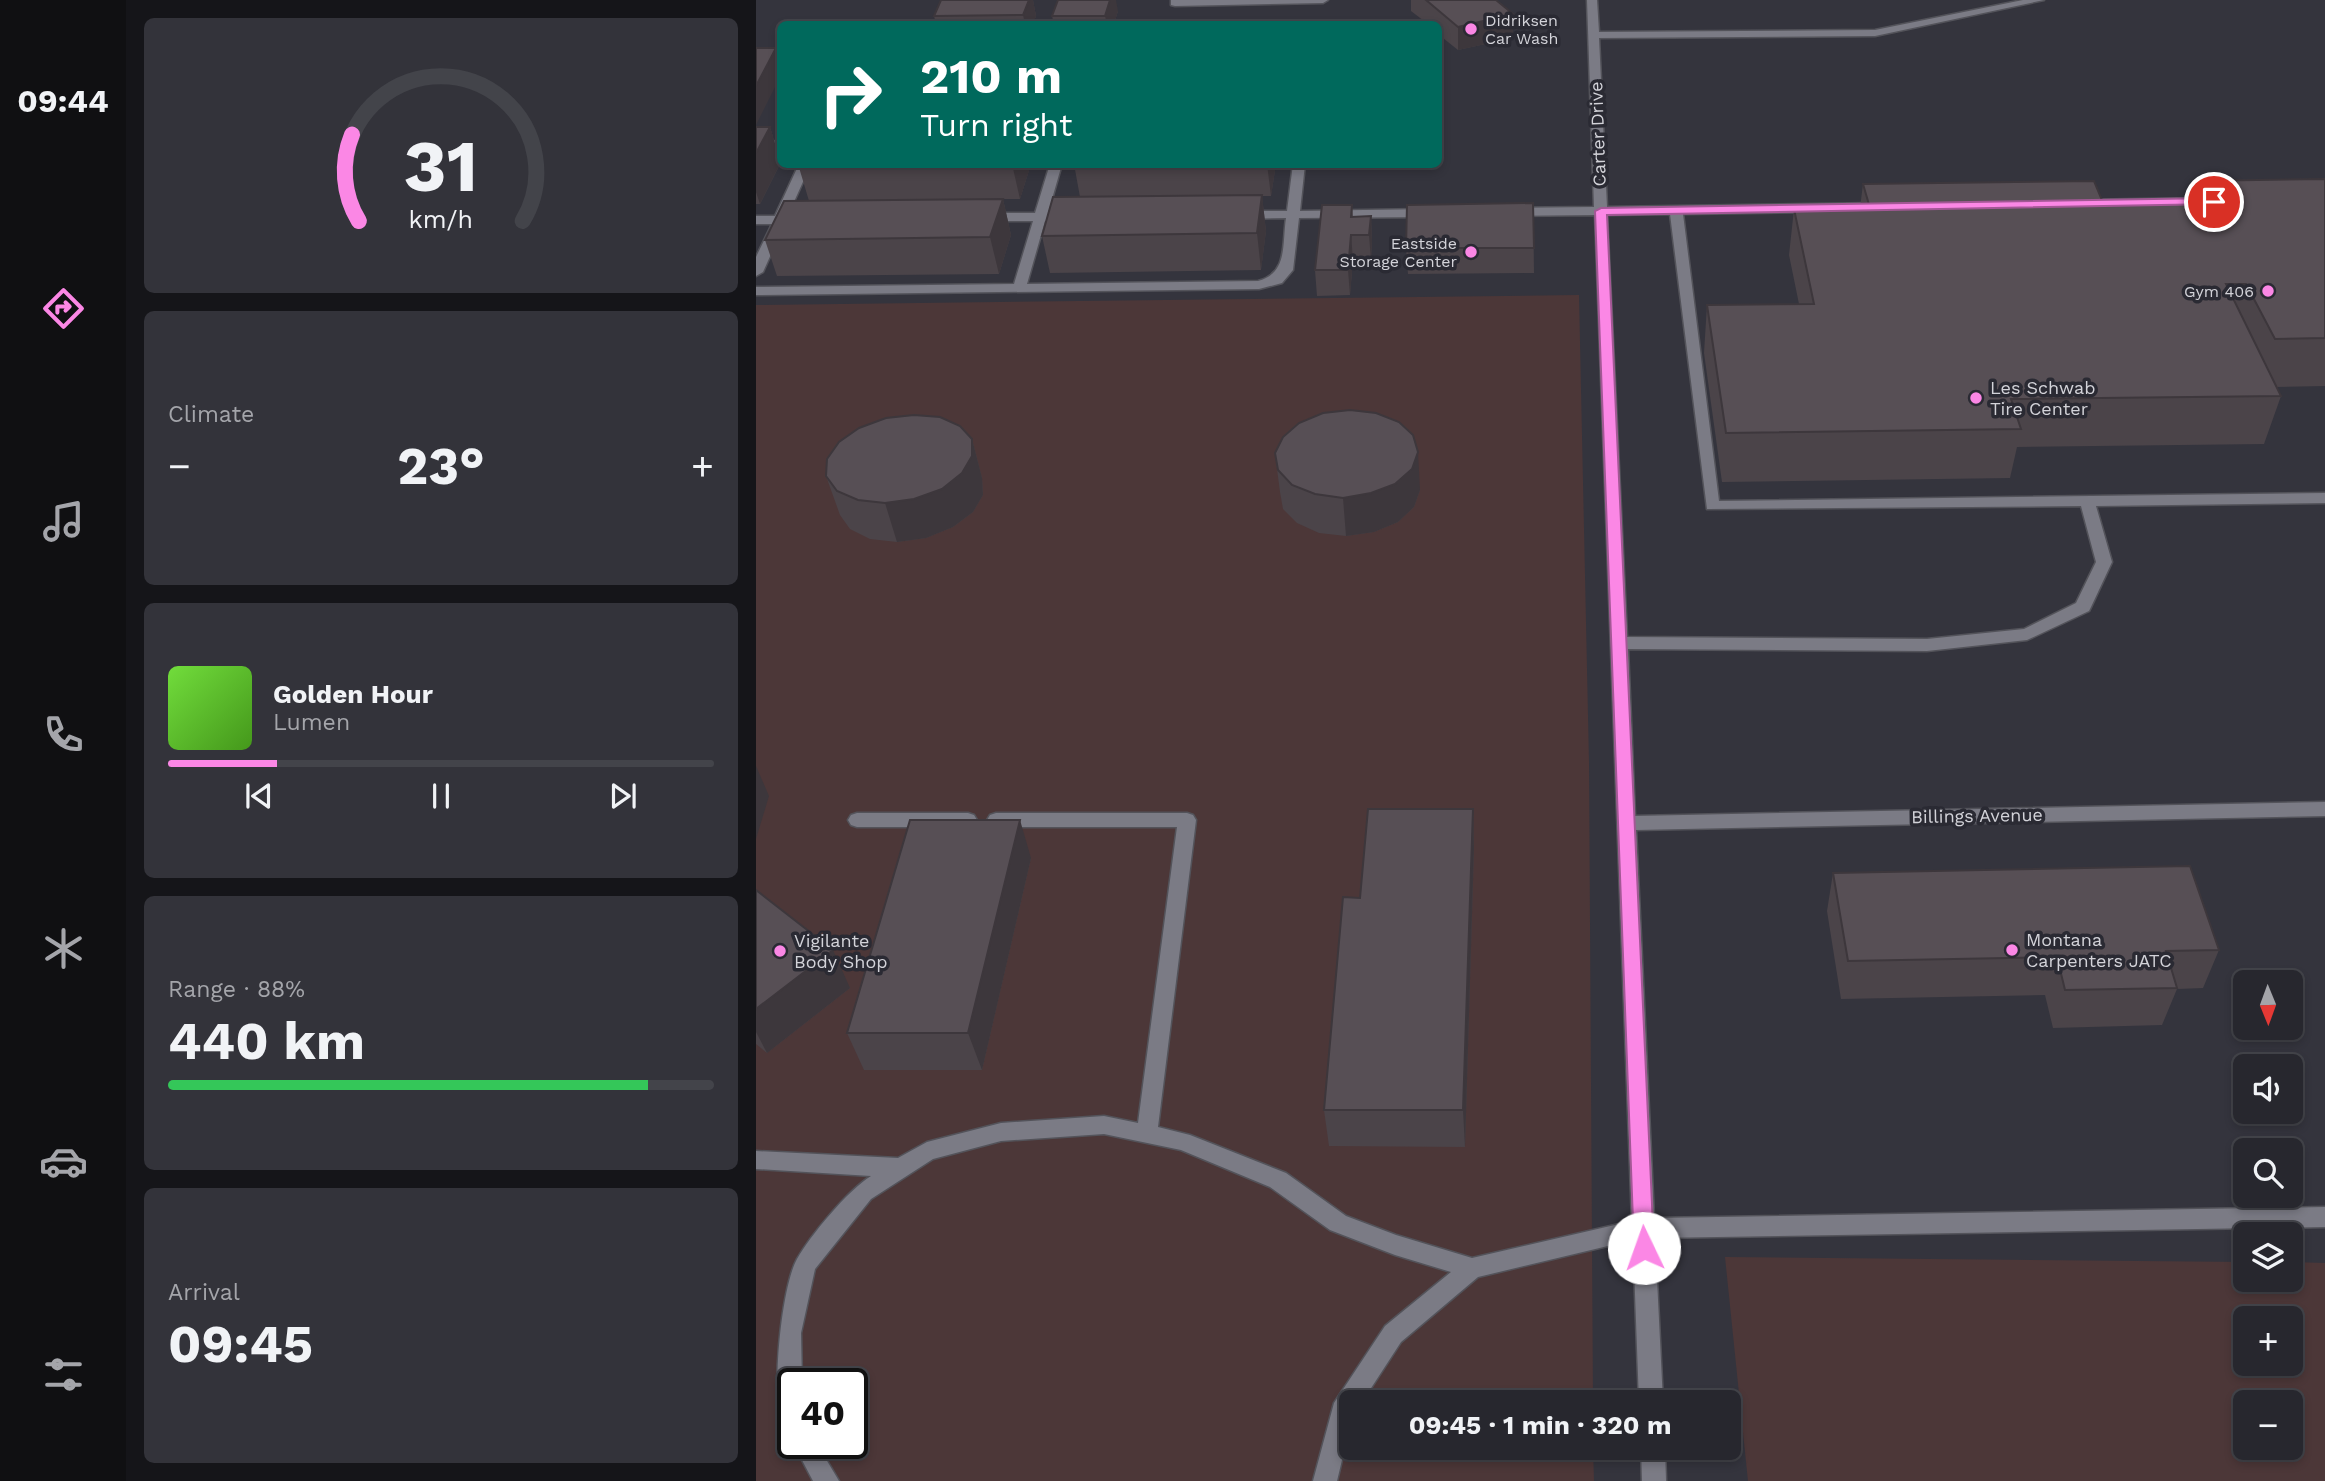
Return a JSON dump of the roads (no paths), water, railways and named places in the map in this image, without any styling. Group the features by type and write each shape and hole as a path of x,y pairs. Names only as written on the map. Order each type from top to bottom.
{"street":[{"path":"1176,0 1175,3 1323,0"},
{"name":"Carter Drive","path":"1592,0 1650,1390"},
{"path":"1593,35 1875,33 2006,3 2039,0"},
{"path":"756,272 803,168"},
{"path":"1019,288 1055,168"},
{"path":"756,291 1259,285 1276,281 1286,270 1299,168"},
{"path":"2067,204 2227,202"},
{"path":"1490,212 1901,207"},
{"path":"1676,210 1712,506 2325,498"},
{"path":"1227,215 1449,213"},
{"path":"972,218 1081,216"},
{"path":"756,220 807,219"},
{"path":"1620,643 1927,645 2027,634 2083,607 2104,562 2087,501"},
{"name":"Billings Avenue","path":"1628,823 2325,809"},
{"path":"856,820 1187,820 1147,1133"},
{"path":"790,1368 790,1333 806,1265 863,1192 927,1151 1000,1132 1104,1125 1183,1140 1278,1181 1338,1223 1395,1245 1472,1268"},
{"path":"756,1160 901,1168"},
{"path":"1325,1481 1342,1411 1393,1334 1472,1268 1643,1228 2325,1217"},
{"path":"813,1459 827,1481"},
{"path":"1653,1460 1654,1481"}],"place":[{"name":"Didriksen Car Wash","path":"1471,29"},
{"name":"Eastside Storage Center","path":"1471,252"},
{"name":"Gym 406","path":"2268,291"},
{"name":"Les Schwab Tire Center","path":"1976,398"},
{"name":"Montana Carpenters JATC","path":"2012,950"},
{"name":"Vigilante Body Shop","path":"780,951"}]}
